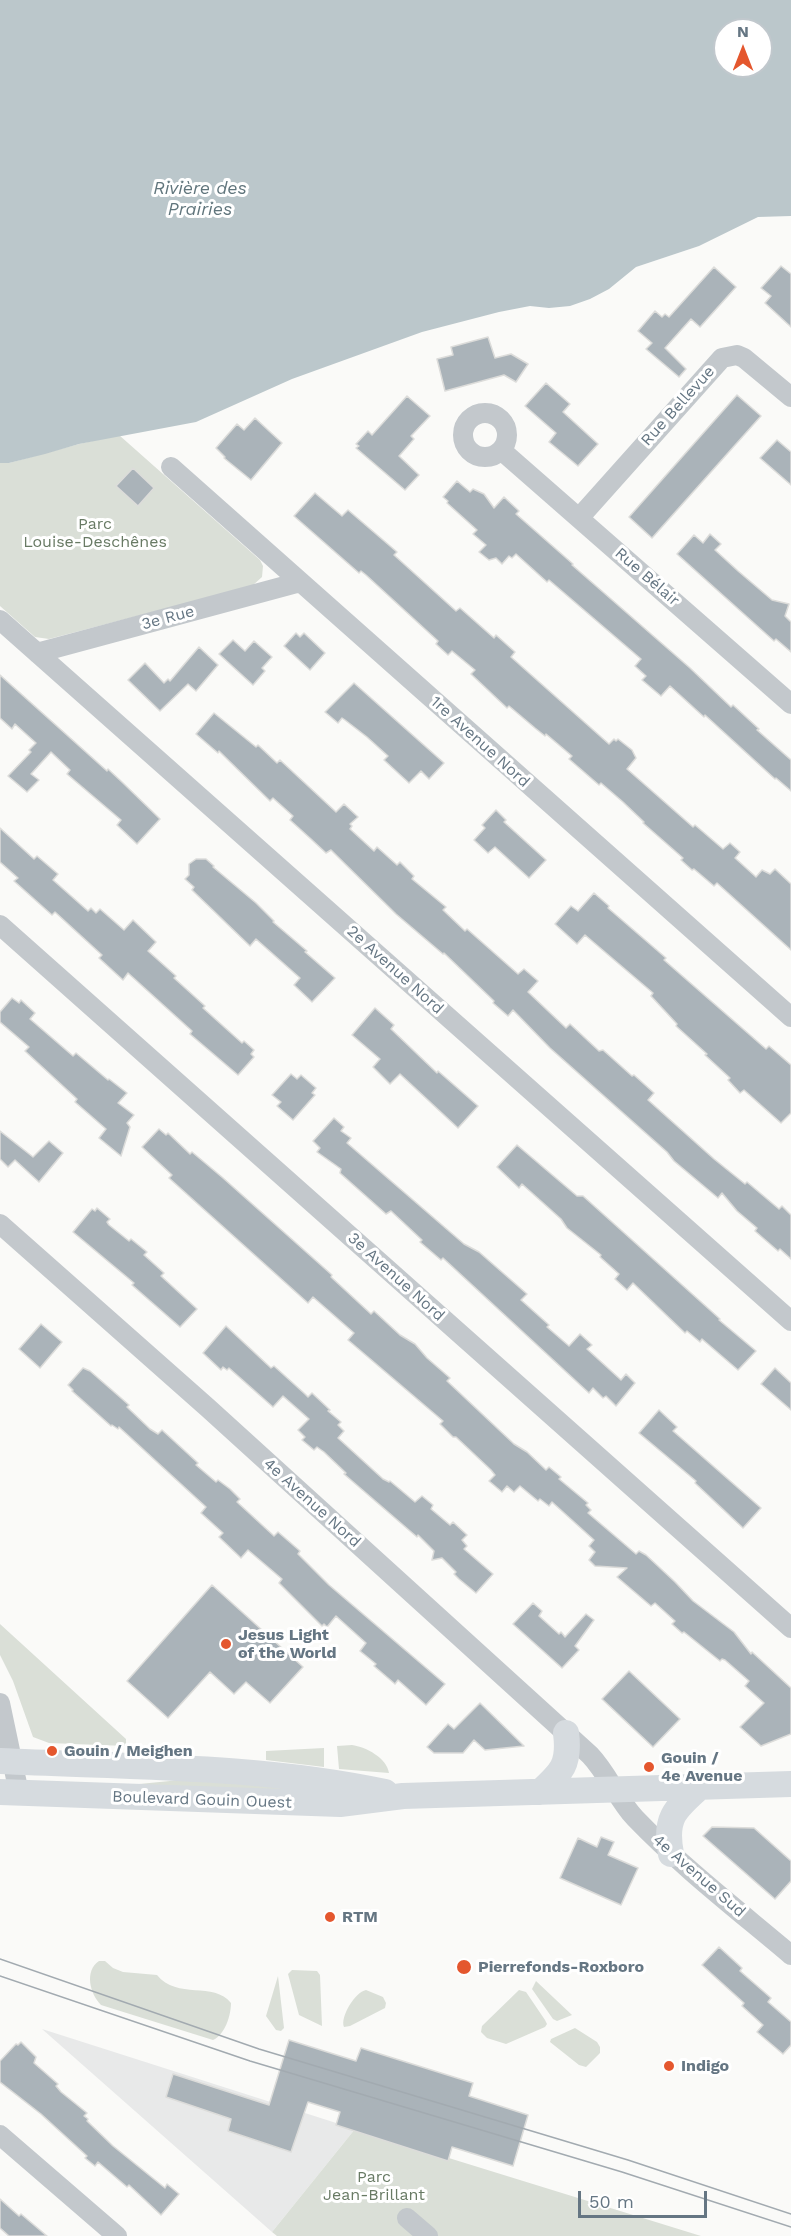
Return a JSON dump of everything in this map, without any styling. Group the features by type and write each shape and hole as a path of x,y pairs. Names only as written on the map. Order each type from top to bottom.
{"main road":[{"path":"540,1792 563,1768 568,1755 566,1733"},
{"name":"Boulevard Gouin Ouest","path":"7,1762 232,1771 339,1782 403,1796"},
{"name":"Boulevard Gouin Ouest","path":"9,1793 340,1804 403,1796 791,1784"},
{"path":"672,1854 669,1836 670,1820 680,1805 700,1787"}],"street":[{"name":"Rue Bellevue","path":"579,518 722,358 737,355 744,358 791,397"},
{"name":"Rue Bélair","path":"501,450 791,705"},
{"name":"1re Avenue Nord","path":"171,467 791,1017"},
{"name":"3e Rue","path":"37,653 300,582"},
{"name":"2e Avenue Nord","path":"0,620 791,1321"},
{"name":"3e Avenue Nord","path":"0,925 791,1628"},
{"name":"4e Avenue Nord","path":"0,1224 208,1407 566,1733 601,1767 616,1790"},
{"path":"0,1702 9,1793"},
{"name":"4e Avenue Sud","path":"616,1790 633,1816 672,1854 791,1955"},
{"path":"0,2135 117,2236"},
{"path":"407,2218 428,2236"}],"shaded area":[{"path":"42,2029 355,2129 272,2232"}],"green space":[{"name":"Parc Louise-Deschênes","path":"119,435 260,560 263,566 262,577 252,586 49,639 35,637 0,606 0,463 9,463"},
{"path":"0,1624 126,1739 126,1746 49,1743 33,1737 13,1681 0,1655"},
{"path":"352,1745 375,1754 384,1763 389,1773 339,1769 337,1746"},
{"path":"324,1748 324,1767 266,1760 266,1751"},
{"path":"190,1779 306,1789 306,1793 129,1785"},
{"path":"99,1961 105,1961 113,1968 123,1972 157,1975 175,1987 215,1993 224,1997 231,2003 224,2029 213,2040 101,2005 90,1983 91,1971"},
{"path":"292,1970 317,1971 320,1975 322,2026 299,2015 288,1974"},
{"path":"278,1976 284,2028 281,2031 276,2030 266,2016"},
{"path":"536,1981 572,2015 557,2021 553,2019 532,1989"},
{"path":"366,1990 383,1997 386,2003 385,2008 344,2027 344,2017 349,2005 357,1995"},
{"path":"519,1990 526,1992 545,2020 547,2024 545,2027 506,2044 487,2038 481,2032 482,2026"},
{"path":"575,2028 597,2042 600,2047 600,2053 586,2067 579,2065 550,2042 551,2039"},
{"name":"Parc Jean-Brillant","path":"355,2129 701,2236 277,2236 272,2232"}],"water":[{"name":"Rivière des Prairies","path":"0,0 791,0 791,216 758,217 699,246 636,267 609,289 570,306 549,308 530,306 422,332 292,379 196,422 79,444 9,463 0,463"}],"building":[{"path":"781,266 791,274 791,327 765,303 771,296 761,288"},
{"path":"714,267 736,287 700,327 691,319 665,348 686,369 679,377 646,349 652,343 638,331 655,311 662,317 665,314 669,317"},
{"path":"488,337 495,358 511,354 528,364 516,382 504,375 445,391 437,359 453,355 451,347"},
{"path":"546,383 570,404 563,412 598,444 578,466 549,442 556,433 525,406"},
{"path":"737,395 761,416 652,538 629,517"},
{"path":"407,396 430,416 411,436 414,439 399,456 419,475 405,490 356,448 359,446 356,444 368,431 372,435"},
{"path":"255,418 282,443 251,480 224,458 216,448 237,424 244,430"},
{"path":"777,440 791,452 791,485 760,458"},
{"path":"133,468 154,488 138,506 116,486"},
{"path":"457,481 470,492 473,489 484,494 494,508 504,497 519,511 516,514 572,565 731,707 733,705 759,729 757,730 791,760 791,791 670,686 661,696 642,680 646,676 635,666 641,659 516,554 512,558 509,556 502,564 496,558 489,560 479,552 486,545 473,534 477,530 443,497"},
{"path":"315,493 342,516 348,510 397,552 394,555 456,611 460,608 494,638 496,635 515,652 511,657 609,744 614,739 616,741 618,739 632,750 636,758 627,769 693,827 695,825 723,849 730,843 740,852 735,858 756,877 762,870 770,874 775,869 791,884 791,950 717,883 714,886 694,869 692,870 681,860 683,858 623,802 569,759 572,756 509,706 507,708 471,674 475,670 452,651 448,655 436,644 438,641 366,575 361,571 359,573 294,516"},
{"path":"710,534 721,544 715,550 738,571 772,600 789,604 785,616 791,622 791,652 776,639 774,641 677,554 694,535 703,543"},
{"path":"296,633 300,637 304,633 325,653 310,670 284,646"},
{"path":"233,640 245,651 254,641 272,657 262,668 265,671 253,685 219,654"},
{"path":"199,647 218,665 196,691 188,684 160,711 128,680 145,663 164,683 168,679 170,681"},
{"path":"0,675 107,771 108,769 160,819 137,844 117,825 121,820 67,774 70,770 51,752 31,774 39,780 27,792 8,776 31,752 29,750 36,743 15,724 12,729 0,718"},
{"path":"354,683 444,763 429,779 421,771 409,783 384,760 388,756 367,737 342,718 338,723 325,712"},
{"path":"214,713 256,747 258,745 277,763 280,760 336,812 344,804 358,817 350,824 352,826 350,829 374,851 377,847 397,865 400,862 414,876 412,879 446,907 443,910 465,931 467,929 518,974 524,969 538,981 528,992 566,1028 570,1024 599,1051 603,1050 632,1076 634,1075 654,1093 648,1100 714,1159 745,1184 747,1182 779,1209 782,1206 791,1215 791,1259 755,1231 757,1228 737,1211 722,1193 718,1198 674,1161 667,1152 550,1048 513,1010 508,1016 493,1003 494,1001 444,953 396,914 331,850 326,853 290,820 293,816 273,798 270,801 219,751 218,753 196,734"},
{"path":"496,810 506,820 504,822 546,860 529,878 495,847 488,853 474,840 485,828 482,825"},
{"path":"0,828 34,859 37,856 58,874 53,880 88,911 91,908 96,913 100,909 124,930 133,920 156,942 148,951 205,1006 203,1008 242,1043 244,1041 254,1050 251,1054 254,1057 238,1075 190,1034 192,1031 128,973 123,980 99,958 102,955 55,912 52,915 14,881 18,878 0,862"},
{"path":"196,859 206,859 335,978 312,1002 294,985 300,978 256,939 250,946 192,890 194,887 185,879 189,875 189,864"},
{"path":"594,893 666,958 664,960 766,1049 769,1046 791,1065 791,1113 781,1123 744,1090 740,1093 728,1080 730,1078 676,1026 677,1024 651,996 653,993 585,935 577,944 555,924 571,906 578,911"},
{"path":"12,998 19,1003 21,1000 35,1013 30,1019 73,1056 76,1053 127,1093 118,1103 134,1115 127,1123 130,1127 121,1156 99,1138 106,1129 75,1102 77,1099 25,1051 29,1047 0,1022 0,1012"},
{"path":"375,1008 394,1025 391,1029 437,1073 438,1071 478,1106 458,1128 400,1074 390,1084 373,1067 380,1059 352,1035"},
{"path":"291,1074 297,1079 301,1075 316,1088 312,1093 315,1095 293,1120 277,1106 281,1102 272,1095"},
{"path":"334,1118 344,1127 341,1131 351,1138 347,1143 464,1244 479,1252 527,1294 521,1300 549,1325 547,1327 569,1346 580,1334 592,1345 587,1349 621,1380 626,1374 635,1383 616,1406 593,1388 589,1393 443,1258 441,1260 420,1242 422,1240 391,1211 386,1214 340,1173 341,1169 317,1152 320,1148 313,1141"},
{"path":"159,1129 166,1135 168,1133 190,1154 192,1152 223,1178 332,1275 331,1277 371,1314 374,1311 400,1335 415,1344 450,1378 447,1381 514,1444 527,1452 546,1470 549,1467 561,1477 559,1479 588,1503 586,1505 591,1510 588,1513 636,1554 639,1551 646,1555 693,1601 734,1632 751,1654 752,1652 791,1688 791,1734 761,1746 740,1727 764,1703 745,1686 749,1681 725,1660 720,1661 684,1632 682,1633 672,1624 675,1621 655,1603 651,1606 617,1577 627,1568 595,1566 589,1560 595,1552 589,1546 594,1540 552,1502 549,1506 540,1499 538,1501 520,1486 514,1492 507,1486 502,1492 489,1481 495,1475 440,1424 443,1421 348,1340 354,1333 313,1297 308,1303 169,1178 172,1175 142,1147"},
{"path":"0,1131 33,1157 49,1141 63,1153 39,1182 15,1160 8,1167 0,1159"},
{"path":"517,1145 577,1196 583,1196 756,1351 738,1370 702,1339 700,1342 687,1331 685,1333 633,1283 627,1290 615,1279 619,1274 600,1257 601,1255 567,1228 561,1219 522,1184 519,1188 497,1167"},
{"path":"97,1208 110,1219 107,1222 109,1225 147,1252 144,1255 164,1273 161,1276 197,1309 180,1327 132,1285 134,1283 73,1232 92,1209 95,1211"},
{"path":"41,1324 62,1342 40,1368 19,1349"},
{"path":"226,1326 271,1368 274,1366 308,1397 312,1393 330,1410 328,1411 341,1422 338,1425 344,1431 338,1438 383,1479 390,1481 415,1502 422,1496 433,1505 431,1509 450,1525 453,1522 467,1535 462,1540 467,1546 464,1549 493,1574 476,1593 454,1574 456,1572 442,1558 432,1560 434,1551 418,1535 417,1537 344,1474 346,1473 324,1452 317,1447 314,1450 302,1440 305,1437 298,1430 309,1419 283,1396 273,1407 229,1368 227,1370 223,1367 221,1370 203,1353"},
{"path":"83,1368 90,1371 129,1405 127,1407 150,1429 158,1434 162,1430 198,1463 196,1465 216,1482 218,1480 230,1489 240,1499 237,1502 274,1536 278,1532 300,1551 298,1554 329,1585 445,1684 426,1705 398,1680 395,1684 374,1666 376,1664 360,1651 366,1643 336,1616 327,1627 324,1624 322,1626 279,1583 282,1579 248,1550 241,1558 219,1537 223,1533 201,1513 206,1507 119,1427 118,1429 111,1426 72,1391 68,1385"},
{"path":"775,1368 791,1383 791,1410 761,1384"},
{"path":"659,1410 677,1427 673,1431 761,1508 743,1528 695,1483 696,1481 639,1433"},
{"name":"Jesus Light of the World","path":"212,1585 303,1667 270,1703 246,1682 234,1694 210,1672 168,1718 127,1681"},
{"path":"533,1603 542,1611 539,1616 565,1637 586,1614 594,1620 575,1646 579,1650 562,1668 513,1624"},
{"path":"629,1671 680,1719 653,1747 602,1699"},
{"path":"480,1703 524,1746 485,1750 474,1740 463,1753 434,1753 427,1747 448,1724 454,1729"},
{"path":"712,1827 754,1828 791,1861 791,1881 775,1899 703,1836"},
{"path":"601,1837 614,1842 608,1855 638,1868 621,1905 560,1878 578,1838 597,1847"},
{"path":"719,1947 742,1968 740,1971 771,1998 768,2002 791,2022 791,2045 783,2054 757,2032 763,2025 742,2006 744,2003 702,1965"},
{"path":"289,2040 356,2061 361,2048 473,2083 469,2096 528,2115 513,2166 452,2147 448,2161 336,2125 340,2112 308,2102 291,2152 228,2131 231,2119 166,2097 173,2074 269,2105"},
{"path":"21,2042 36,2057 34,2063 58,2084 56,2086 61,2092 87,2113 84,2116 88,2119 87,2121 113,2146 165,2188 167,2184 179,2194 161,2215 129,2185 127,2187 98,2162 95,2166 85,2158 87,2156 41,2114 0,2082 0,2061 16,2044"},
{"path":"0,2199 47,2236 9,2236 0,2228"}],"tram line":[{"path":"0,1959 259,2049 628,2160 791,2214"},
{"path":"0,1976 250,2061 622,2172 791,2227"}],"place":[{"name":"Jesus Light of the World","path":"226,1644"},
{"name":"Gouin / Meighen","path":"52,1751"},
{"name":"Gouin / 4e Avenue","path":"649,1767"},
{"name":"RTM","path":"330,1917"},
{"name":"Pierrefonds-Roxboro","path":"464,1967"},
{"name":"Indigo","path":"669,2066"}]}
